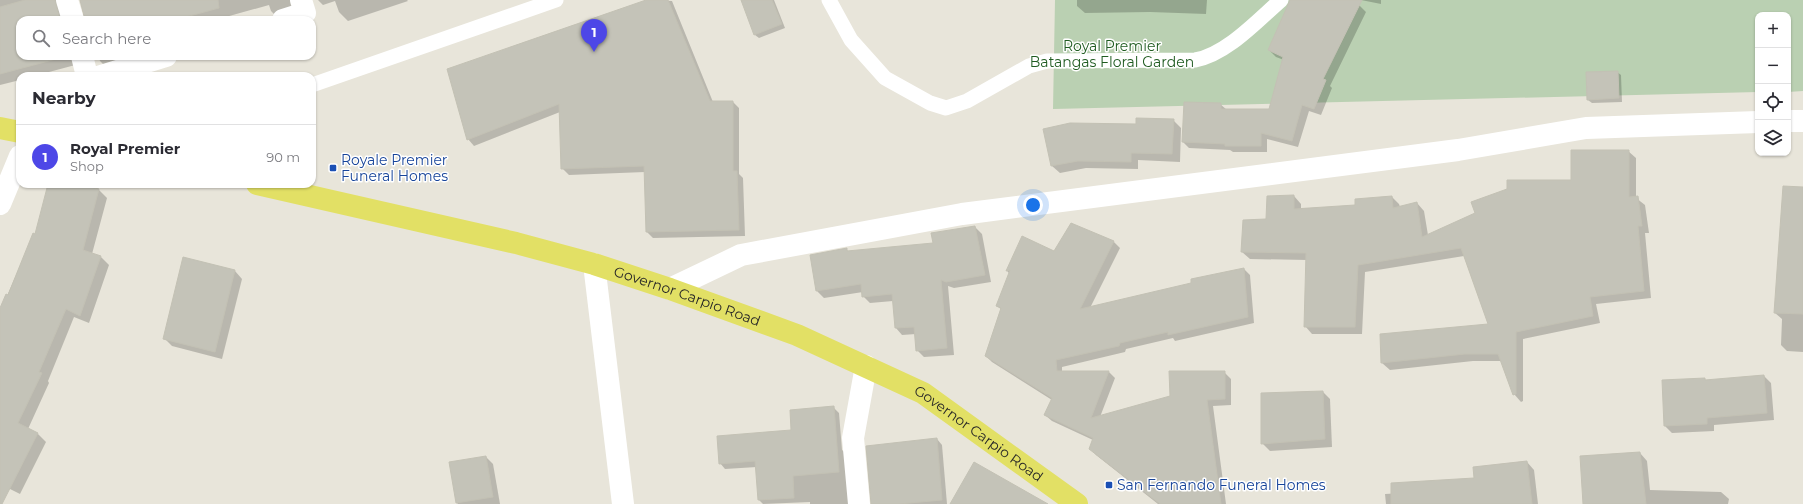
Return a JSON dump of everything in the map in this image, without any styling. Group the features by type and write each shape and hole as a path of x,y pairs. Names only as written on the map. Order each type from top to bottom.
{"main road":[{"path":"0,128 16,131"},
{"name":"Governor Carpio Road","path":"275,188 516,243 594,264 670,289 797,335 923,392 1078,504"}],"street":[{"path":"67,0 72,16"},
{"path":"296,16 305,13 301,0"},
{"path":"83,60 86,72"},
{"path":"114,72 153,60"},
{"path":"1791,121 1803,121"},
{"path":"670,289 741,255 962,214 1442,152 1586,128 1755,122"},
{"path":"0,204 16,166"},
{"path":"594,264 623,504"},
{"path":"859,504 853,438 866,366"}],"lane":[{"path":"316,84 556,0"},
{"path":"829,0 851,40 886,78 930,103 946,108 967,100 1029,66 1047,61 1205,59 1217,53 1246,31 1281,0"}],"green space":[{"name":"Royal Premier Batangas Floral Garden","path":"1055,0 1803,0 1803,91 1791,92 1791,12 1755,12 1755,92 1053,109"}],"building":[{"path":"25,0 55,0 59,16 16,16 16,60 52,60 0,74 0,7"},
{"path":"80,0 218,0 219,8 190,16 84,16"},
{"path":"646,0 668,0 710,101 733,101 733,171 737,171 739,230 646,232 644,166 561,169 559,104 467,140 447,69"},
{"path":"741,0 772,0 782,24 754,35"},
{"path":"1290,0 1362,0 1323,79 1326,80 1314,109 1302,105 1292,141 1261,133 1261,146 1225,146 1225,144 1182,142 1184,102 1221,103 1221,109 1269,109 1283,57 1268,50"},
{"path":"1618,71 1619,98 1587,100 1586,72"},
{"path":"1136,118 1174,119 1172,154 1131,153 1131,162 1078,161 1051,166 1043,129 1070,123 1136,124"},
{"path":"1571,150 1629,150 1629,197 1638,196 1642,226 1638,226 1644,291 1590,297 1593,316 1516,332 1516,394 1513,395 1498,354 1465,354 1381,363 1380,334 1488,324 1461,248 1358,265 1355,327 1304,327 1306,253 1241,252 1243,220 1266,219 1267,196 1294,195 1294,209 1355,205 1355,199 1392,196 1393,208 1417,202 1422,237 1475,213 1471,202 1507,189 1507,180 1571,180"},
{"path":"1783,186 1803,187 1803,314 1774,313"},
{"path":"47,188 99,189 83,250 101,256 80,316 66,309 39,372 42,373 18,423 38,433 2,504 0,504 0,308 6,294 8,295 33,233 35,234"},
{"path":"1071,223 1114,241 1080,309 1191,283 1191,279 1244,268 1248,317 1168,335 1168,332 1120,343 1119,346 1056,360 1057,371 1109,371 1091,418 1170,396 1169,371 1225,371 1225,399 1207,400 1221,504 1160,504 1089,449 1093,438 1044,415 1052,398 985,356 1001,308 996,306 1010,270 1006,271 1022,236 1054,251"},
{"path":"975,226 985,275 946,282 941,280 947,348 916,351 914,327 895,328 892,294 862,297 861,284 816,291 810,255 847,248 847,251 933,243 931,233"},
{"path":"183,257 235,270 215,352 163,339"},
{"path":"1764,375 1767,413 1707,418 1707,424 1664,426 1662,380 1705,378 1705,380"},
{"path":"1323,391 1325,439 1261,444 1261,393"},
{"path":"834,406 839,472 793,476 794,498 758,500 755,461 719,464 717,436 791,430 790,410"},
{"path":"937,438 942,500 899,504 871,504 866,446"},
{"path":"1640,452 1646,504 1583,504 1580,456"},
{"path":"486,456 493,497 456,503 449,462"},
{"path":"1527,461 1532,504 1391,504 1391,483 1474,478 1473,467"},
{"path":"974,462 1048,504 950,504"}],"place":[{"name":"Royal Premier","path":"594,52"},
{"name":"Royale Premier Funeral Homes","path":"333,168"},
{"name":"San Fernando Funeral Homes","path":"1109,485"}]}
